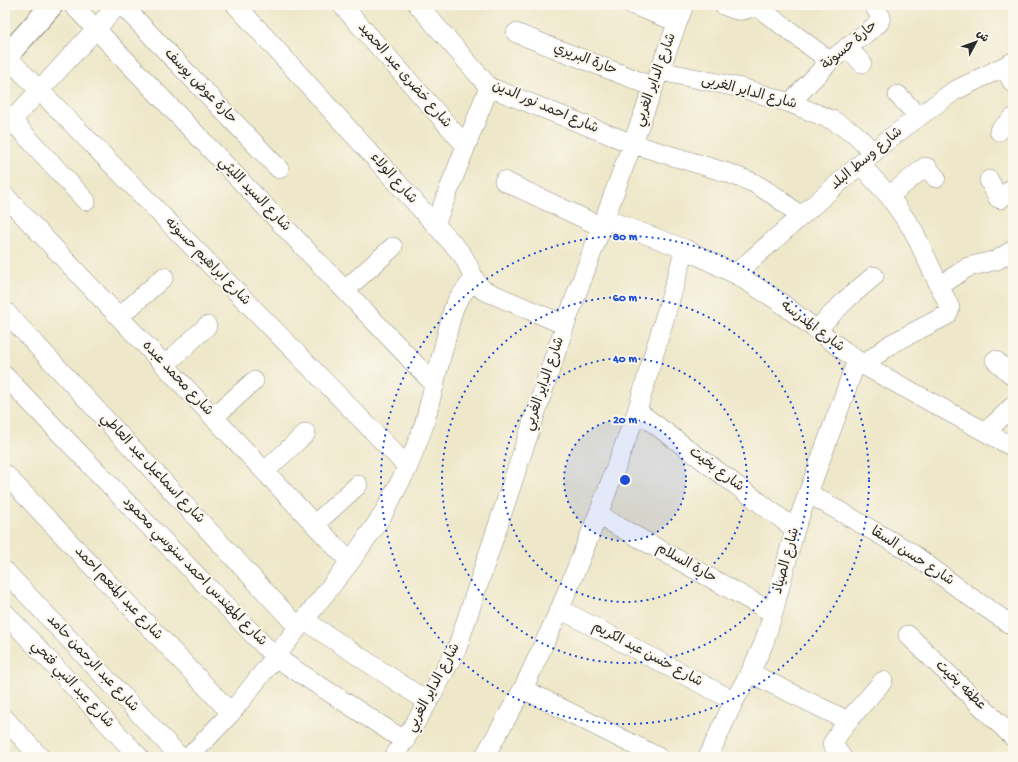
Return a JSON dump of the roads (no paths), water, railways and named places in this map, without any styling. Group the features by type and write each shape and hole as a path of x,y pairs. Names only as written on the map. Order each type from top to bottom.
{"highway":[{"path":"6,57 52,5"}],"street":[{"name":"شارع السيد الليثي","path":"73,5 435,384"},
{"path":"86,201 7,121 40,91 118,5"},
{"name":"حارة عوض يوسف","path":"122,5 279,169"},
{"name":"شارع الولاء","path":"236,5 466,260 473,280"},
{"name":"شارع خضرى عبد الحميد","path":"342,5 466,146"},
{"name":"شارع احمد نور الدين","path":"418,5 489,87 633,144 728,172 754,183 778,198 800,216"},
{"path":"633,5 681,14"},
{"path":"723,5 738,11 747,10 755,5 830,61"},
{"name":"حارة حسونة","path":"790,103 830,61 880,22 880,17 876,9 879,5"},
{"name":"شارع الداير الغربي","path":"399,749 428,702 457,648 565,324 681,14"},
{"name":"حارة البريري","path":"516,33 657,79"},
{"path":"847,47 862,63"},
{"name":"شارع ابراهيم حسونه","path":"6,57 408,467"},
{"path":"1008,65 1013,83"},
{"name":"شارع وسط البلد","path":"735,274 867,158 919,117 954,91 1008,65"},
{"name":"شارع الداير الغربى","path":"657,79 742,88 790,103 832,120 854,133 889,196 913,230 950,308 947,315 891,344 860,363"},
{"path":"435,225 489,87"},
{"path":"898,95 919,117"},
{"path":"999,131 1013,118"},
{"path":"889,196 926,167 936,178"},
{"path":"989,180 1000,199 1013,188"},
{"name":"شارع المدرسه","path":"504,181 603,223 684,249 735,274 777,300 860,363 1013,446"},
{"name":"شارع محمد عبده","path":"5,196 350,562"},
{"path":"345,290 393,247"},
{"path":"484,757 522,688 560,609 598,515 637,411 684,249"},
{"path":"940,286 968,267 997,260 1013,250"},
{"path":"816,330 848,298 874,276"},
{"path":"119,317 164,277"},
{"path":"189,757 231,713 350,562 382,516 408,467 424,425 453,310 458,299 473,280 482,290 565,324"},
{"name":"شارع اسماعيل عبد العاطي","path":"5,311 301,624 428,702"},
{"path":"165,366 207,326"},
{"path":"995,360 1013,376"},
{"name":"شارع الصياد","path":"708,757 734,701 750,673 764,643 795,529 860,363"},
{"name":"شارع المهندس احمد سنوسي محمود","path":"5,376 275,657 399,749"},
{"path":"214,417 254,381"},
{"path":"987,431 1013,406"},
{"name":"شارع بخيت","path":"637,411 795,529"},
{"path":"265,471 306,433"},
{"name":"شارع عبد المنعم احمد","path":"5,474 231,713"},
{"path":"315,524 358,485"},
{"name":"شارع حسن السقا","path":"808,493 910,552 969,596 1013,626"},
{"name":"حارة السلام","path":"598,515 773,613"},
{"name":"شارع عبد الرحمن حامد","path":"5,571 180,757"},
{"name":"شارع حسن عبد الكريم","path":"560,609 734,701"},
{"name":"شارع عبد النبي فتحي","path":"5,613 139,757"},
{"name":"عطفه بخيت","path":"908,635 1013,737"},
{"path":"750,673 844,719 846,723"},
{"path":"842,757 832,744 846,723 883,681"},
{"path":"522,688 658,757"},
{"path":"5,719 40,757"}]}
